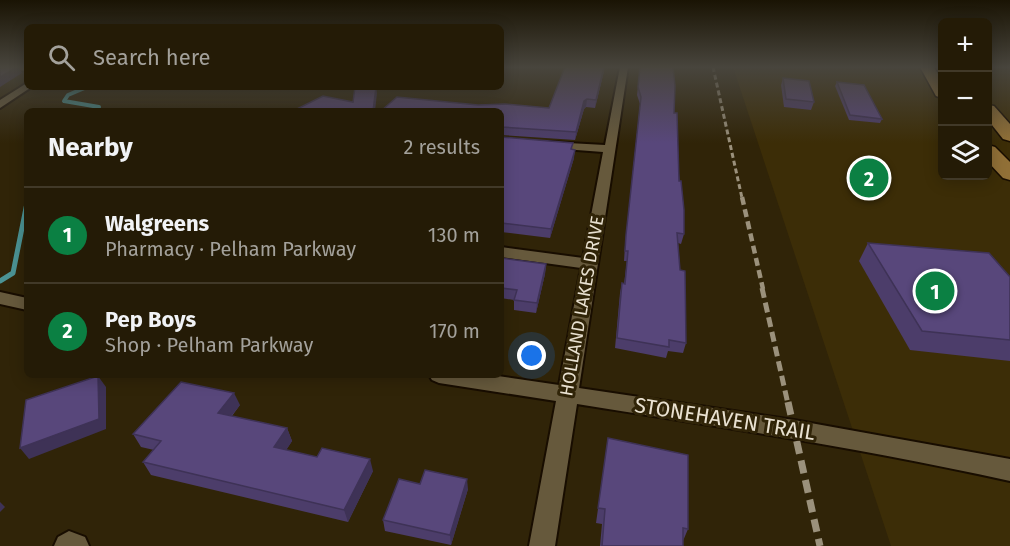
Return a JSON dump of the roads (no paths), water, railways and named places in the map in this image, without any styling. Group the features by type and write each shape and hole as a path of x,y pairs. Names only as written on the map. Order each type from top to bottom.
{"main road":[{"path":"992,115 1010,135"},
{"path":"992,156 1010,174"}],"street":[{"path":"0,105 18,92"},
{"name":"HOLLAND LAKES DRIVE","path":"542,546 620,92"},
{"path":"534,143 610,149"},
{"path":"504,252 590,264"},
{"path":"0,298 24,303"},
{"name":"STONEHAVEN TRAIL","path":"460,378 816,433 1010,470"},
{"path":"67,546 69,544 76,546"}],"waterway":[{"path":"74,92 68,95 64,101 98,108"},
{"path":"0,281 13,273 24,218"}],"railway":[{"path":"719,92 742,198"},
{"path":"742,197 763,289"},
{"path":"762,288 788,404"},
{"path":"788,402 820,546"}],"place":[{"name":"Pep Boys","path":"869,178"},
{"name":"Walgreens","path":"935,291"}]}
